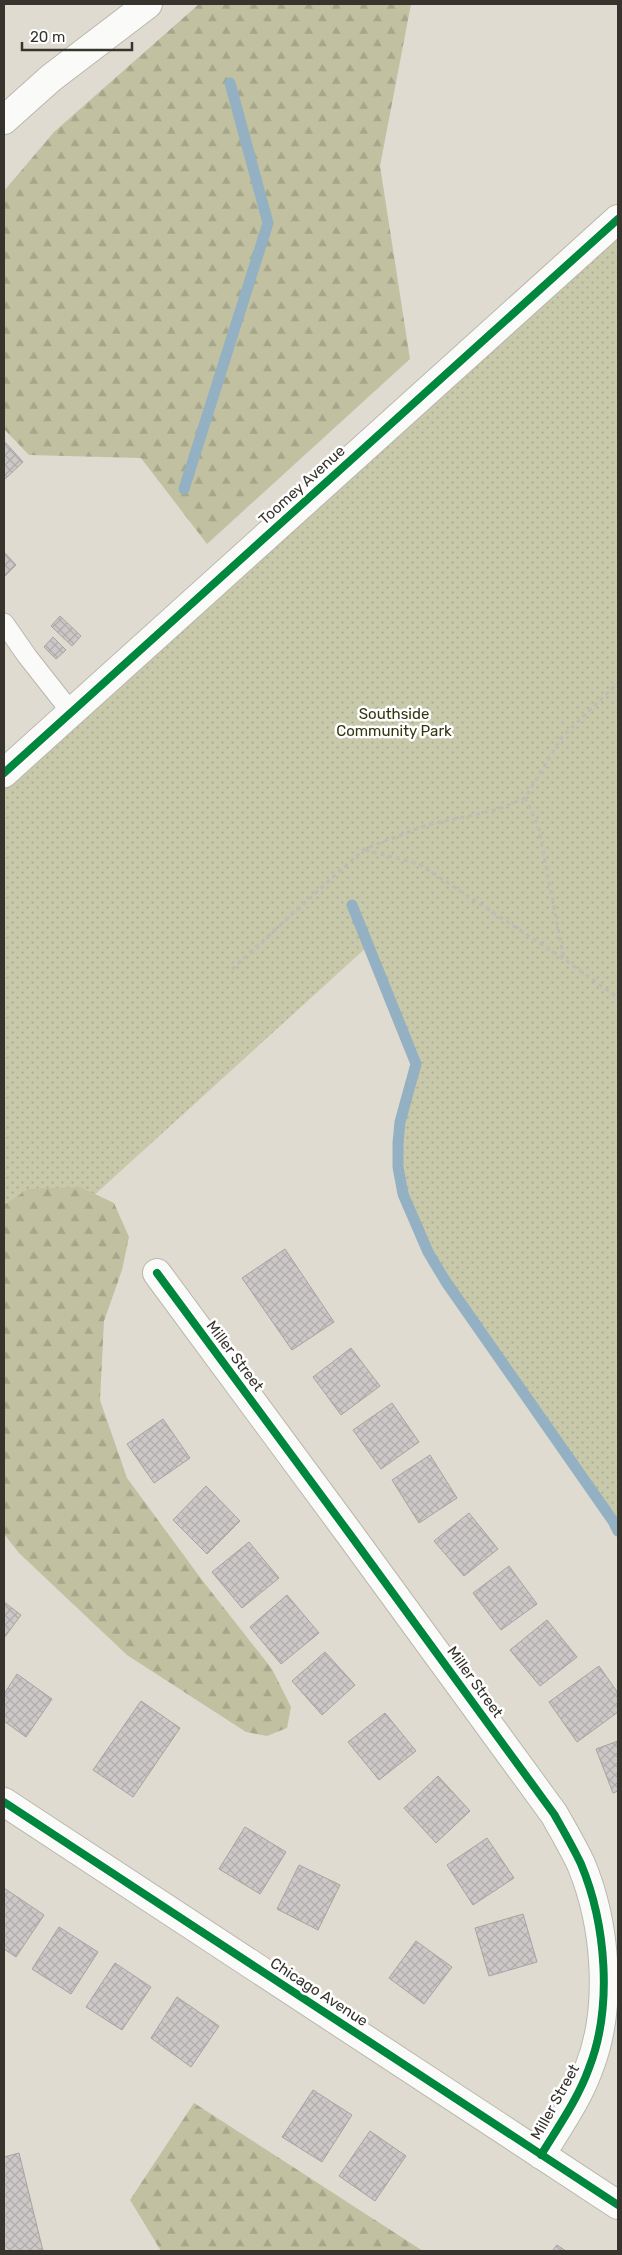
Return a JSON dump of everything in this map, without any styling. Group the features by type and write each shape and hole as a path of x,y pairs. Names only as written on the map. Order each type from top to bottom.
{"main road":[{"path":"4,120 51,78 148,4"},
{"name":"Toomey Avenue","path":"4,773 618,219"},
{"name":"Miller Street","path":"156,1273 344,1525 549,1806 581,1865 598,1920 602,1948 604,2002 598,2042 589,2069 576,2097 541,2154"},
{"name":"Chicago Avenue","path":"4,1802 618,2205"}],"lane":[{"path":"4,622 27,656 71,712"}],"path":[{"path":"232,969 364,849 428,825 496,810 525,798 562,737 618,683"},
{"path":"525,798 538,825 564,959"},
{"path":"364,849 418,864 564,959 618,998"}],"green space":[{"path":"199,4 411,4 380,166 410,359 207,544 141,458 29,455 4,429 4,191 54,132"},
{"name":"Southside Community Park","path":"618,219 618,1531 613,1521 446,1281 428,1252 403,1194 398,1167 400,1122 416,1064 368,946 35,1249 4,1212 4,773"},
{"path":"80,1187 114,1203 129,1237 122,1270 104,1321 100,1400 127,1478 202,1580 272,1669 291,1707 287,1728 267,1736 246,1732 127,1655 19,1553 4,1534 4,1205 28,1189"},
{"path":"194,2103 423,2251 161,2251 130,2200"}],"building":[{"path":"4,441 23,462 4,480"},
{"path":"4,552 16,565 4,577"},
{"path":"60,616 81,636 72,646 51,626"},
{"path":"53,637 66,650 56,659 44,647"},
{"path":"285,1249 334,1322 292,1350 242,1278"},
{"path":"351,1348 380,1386 341,1415 313,1377"},
{"path":"392,1403 419,1442 381,1469 353,1430"},
{"path":"163,1419 190,1458 154,1483 127,1444"},
{"path":"430,1455 457,1498 419,1523 392,1480"},
{"path":"206,1486 240,1521 207,1554 173,1520"},
{"path":"469,1513 498,1549 464,1576 434,1541"},
{"path":"249,1542 279,1578 242,1608 212,1572"},
{"path":"509,1566 537,1604 501,1630 473,1593"},
{"path":"287,1595 319,1633 281,1664 250,1627"},
{"path":"4,1602 21,1615 4,1638"},
{"path":"547,1620 577,1657 540,1686 510,1650"},
{"path":"325,1652 355,1685 322,1715 292,1681"},
{"path":"599,1666 618,1693 618,1712 577,1742 549,1702"},
{"path":"17,1674 52,1699 26,1737 4,1721 4,1694"},
{"path":"141,1701 180,1728 133,1797 93,1770"},
{"path":"385,1713 416,1751 379,1780 348,1742"},
{"path":"618,1741 618,1791 613,1793 596,1749"},
{"path":"438,1776 470,1811 436,1843 404,1808"},
{"path":"245,1827 286,1852 260,1894 219,1869"},
{"path":"487,1838 514,1878 473,1905 447,1865"},
{"path":"299,1865 340,1885 318,1930 277,1909"},
{"path":"4,1888 44,1915 16,1957 4,1949"},
{"path":"523,1914 537,1962 489,1976 475,1928"},
{"path":"59,1927 98,1952 71,1994 32,1969"},
{"path":"416,1941 452,1967 424,2004 389,1978"},
{"path":"115,1963 151,1987 122,2030 86,2007"},
{"path":"177,1997 219,2026 191,2067 151,2038"},
{"path":"313,2090 352,2115 322,2162 282,2137"},
{"path":"370,2131 406,2156 375,2201 339,2176"},
{"path":"19,2153 43,2251 4,2251 4,2157"},
{"path":"557,2245 566,2251 552,2251"}],"waterway":[{"path":"184,489 268,223 230,83"},
{"path":"352,905 416,1064 400,1122 398,1167 403,1194 428,1252 446,1282 613,1521 618,1531"}],"cycle path":[{"path":"4,773 618,219"},
{"path":"157,1273 554,1814 581,1864 590,1887 601,1939 604,1992 601,2019 597,2044 579,2091 541,2155"},
{"path":"4,1802 618,2205"}]}
